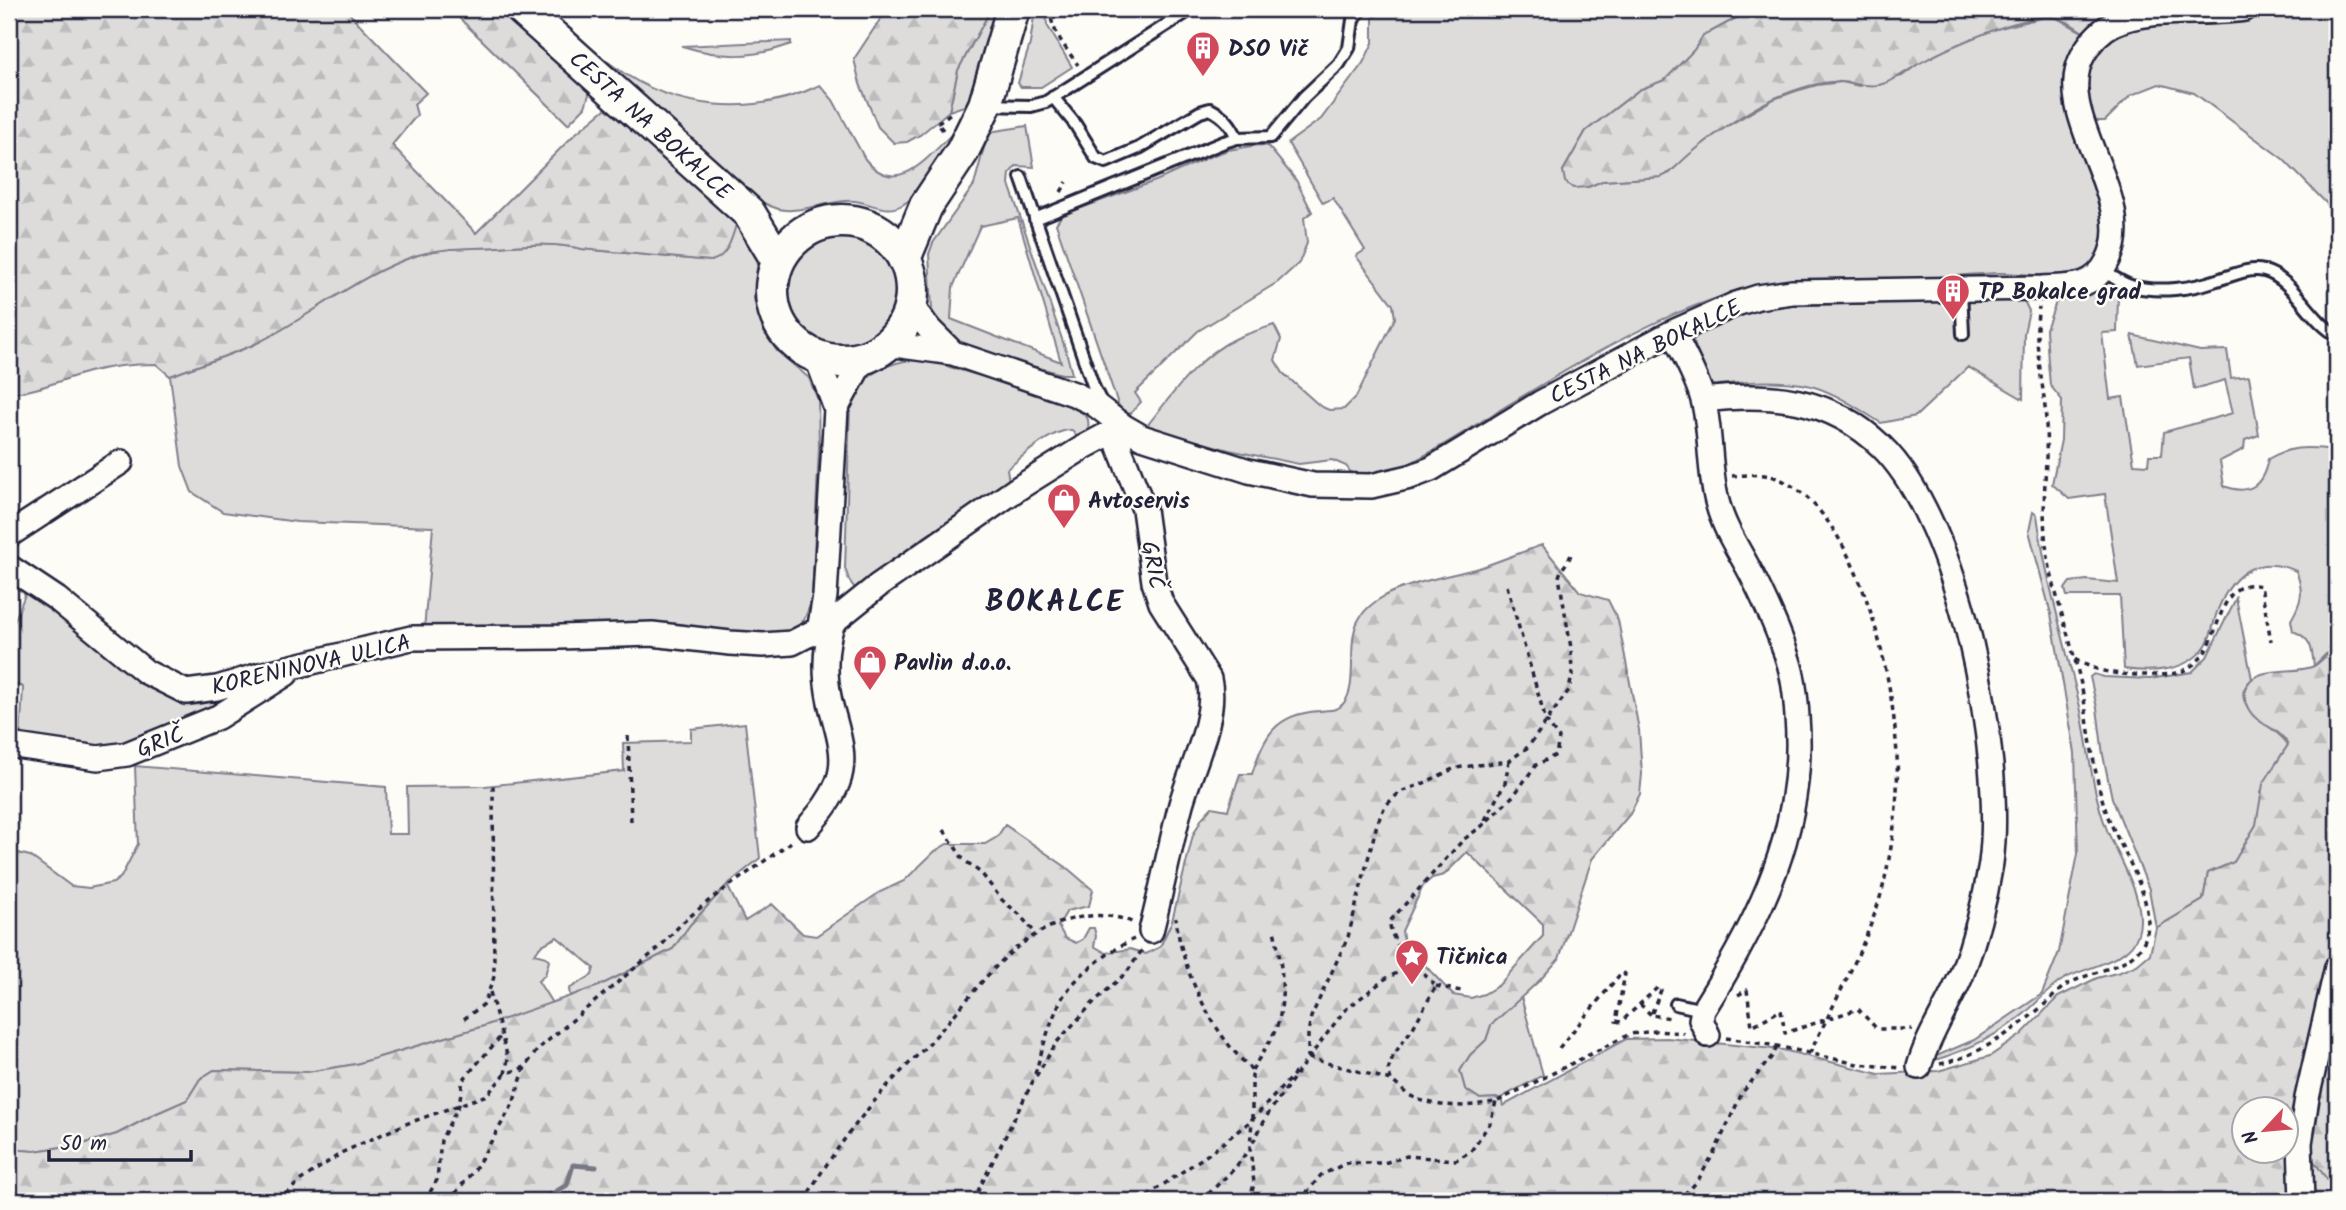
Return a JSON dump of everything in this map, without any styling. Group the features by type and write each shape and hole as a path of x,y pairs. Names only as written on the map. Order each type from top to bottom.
{"street":[{"name":"CESTA NA BOKALCE","path":"522,9 749,213 778,261"},
{"path":"904,259 926,206 962,152 985,105 1013,9"},
{"path":"2102,271 2110,257 2115,237 2106,188 2077,104 2075,83 2079,62 2099,34 2129,18 2245,9"},
{"path":"873,228 926,206"},
{"name":"CESTA NA BOKALCE","path":"749,213 809,228 836,220 873,228"},
{"path":"808,827 829,802 839,780 842,761 826,683 825,596 836,409 816,356 792,340 777,317 772,289 778,261 791,242 809,228"},
{"path":"836,409 875,351 904,322 910,304 911,286 904,259 888,238 873,228"},
{"name":"CESTA NA BOKALCE","path":"816,356 840,361 875,351 953,353 1074,394 1093,403 1142,437 1249,471 1313,485 1371,486 1431,469 1540,403 1673,332 1736,304 1792,292 2042,288 2084,284 2102,271"},
{"name":"CESTA NA BOKALCE","path":"910,304 930,330 953,353"},
{"path":"1673,332 1703,400 1718,506 1768,608 1789,663 1796,701 1799,760 1790,825 1776,872 1704,1022"},
{"path":"1703,400 1754,395 1780,397 1820,408 1840,416 1860,429 1881,445 1909,480 1923,504 1949,567 1983,701 1990,749 1993,803 1991,863 1976,933 1960,977 1919,1067"},
{"path":"826,626 879,585 1017,489 1084,447 1115,420"},
{"name":"GRIČ","path":"1115,420 1119,447 1144,509 1157,593 1170,620 1209,679 1211,689 1203,737 1181,807 1151,931"},
{"path":"9,535 121,462"},
{"name":"KORENINOVA ULICA","path":"9,567 57,599 146,672 179,690 194,692 411,638 652,634 763,645 792,643 826,626"},
{"name":"GRIČ","path":"9,745 98,758 127,754 218,717 298,666"},
{"path":"2302,1201 2300,1143 2307,1098 2337,967"}],"lane":[{"path":"1035,219 1237,138 1271,137 1304,97 1339,64 1349,48 1353,20 1361,9"},
{"path":"985,105 1040,104 1190,10"},
{"path":"1053,97 1075,124 1096,158 1106,162 1139,148 1200,112 1210,109 1223,116 1237,138"},
{"path":"1021,177 1094,388 1115,420"},
{"path":"2102,271 2129,286 2160,290 2200,286 2253,270 2267,271 2282,280 2315,318 2337,335"},
{"path":"1961,289 1963,334"},
{"path":"1676,1004 1704,1022"}],"path":[{"path":"1051,9 1054,27 1086,76"},
{"path":"1640,1004 1651,1015 1704,1022 1777,1046 1878,1067 1919,1067 1946,1063 1980,1049 2011,1031 2065,986 2135,954 2145,937 2146,907 2141,889 2107,814 2099,786 2081,683 2055,592 2046,547 2043,512 2046,421 2037,335 2042,288"},
{"path":"1712,477 1752,474 1772,477 1790,485 1821,513 1837,535 1857,576 1876,629 1890,687 1897,741 1897,794 1893,839 1885,881 1856,957 1810,1053"},
{"path":"1139,1201 1210,1153 1252,1120 1308,1058 1311,1017 1348,937 1377,824 1385,806 1400,792 1455,768 1509,761 1528,747 1569,690 1572,675 1571,648 1559,577 1560,570 1571,554"},
{"path":"2073,658 2089,668 2107,673 2162,675 2182,671 2206,652 2231,593 2241,586 2253,583 2261,586 2272,641"},
{"path":"1461,991 1436,986 1395,941 1390,931 1390,921 1463,840 1514,796 1536,765 1556,755 1559,738 1546,721 1507,586"},
{"path":"628,736 631,822"},
{"path":"1482,826 1505,783 1509,761"},
{"path":"464,1020 484,1004 494,977 492,782"},
{"path":"449,1201 475,1169 513,1104 525,1067 538,1048 660,947 682,923 711,899 785,848 808,827"},
{"path":"944,830 963,859 982,874 1002,900 1019,914 1036,934"},
{"path":"804,1201 832,1154 890,1083 1010,953 1036,934 1088,915 1107,915 1128,920 1151,931"},
{"path":"1176,916 1178,939 1205,1006 1226,1041 1252,1070"},
{"path":"1033,1081 1061,999 1083,975 1117,947 1151,931"},
{"path":"974,1201 1033,1081 1057,1042 1127,972 1144,949 1151,931"},
{"path":"1250,1201 1254,1183 1250,1148 1252,1070 1280,1017 1279,950 1274,931"},
{"path":"1201,1201 1235,1168 1250,1148 1268,1114 1344,1011 1385,979 1415,964"},
{"path":"1559,1048 1622,972 1625,974 1616,1021 1621,1022 1658,987 1661,990 1651,1015"},
{"path":"1391,1080 1389,1063 1436,986"},
{"path":"1308,1058 1391,1080 1419,1100 1441,1105 1465,1106 1496,1102 1630,1034 1704,1022 1717,1012 1718,1006 1747,990 1752,1026 1781,1010 1785,1033 1858,1009 1877,1029 1935,1030"},
{"path":"278,1201 300,1180 343,1152 403,1125 487,1095 505,1074 508,1059 490,992"},
{"path":"425,1201 437,1180 441,1140 460,1105 463,1080 502,1035"},
{"path":"1677,1201 1697,1182 1716,1152 1742,1093 1774,1054 1777,1046"},
{"path":"505,1074 525,1067"},
{"path":"1300,1201 1321,1175 1347,1163 1384,1163 1407,1156 1456,1160 1471,1151 1490,1123 1496,1102"}],"green space":[{"path":"9,9 345,9 426,93 414,104 417,115 392,145 476,233 575,134 611,104 738,218 726,250 711,261 551,245 428,252 375,273 255,344 170,376 156,364 122,366 9,393"},
{"path":"450,9 502,9 591,88 585,107 568,124"},
{"path":"887,9 991,9 958,70 949,111 907,142 894,143 878,127 860,84 854,59"},
{"path":"991,9 998,9 970,104 949,111 958,70"},
{"path":"1035,9 1046,9 1047,25 1072,67 1041,87 1021,87 1018,83 1030,44"},
{"path":"1385,9 1753,9 1703,36 1694,50 1665,80 1639,90 1586,131 1563,171 1588,187 1602,181 1661,177 1670,173 1686,156 1714,134 1774,99 1796,91 1842,82 1859,86 1902,76 1919,63 1964,40 2045,17 2057,18 2086,34 2067,64 2064,75 2065,97 2100,205 2104,230 2100,252 2086,269 2067,275 1997,273 1850,281 1802,280 1764,285 1727,295 1654,323 1619,341 1431,452 1385,474 1353,475 1346,466 1332,460 1299,464 1229,450 1146,427 1187,377 1210,355 1237,338 1274,325 1281,339 1275,360 1283,373 1320,406 1329,410 1344,409 1356,397 1395,318 1393,305 1356,256 1365,250 1333,198 1323,203 1288,143 1321,119 1363,63 1373,43 1373,18"},
{"path":"1753,9 2129,9 2086,34 2058,18 2045,17 2010,25 1950,48 1879,85 1834,82 1791,92 1731,123 1661,177 1602,181 1588,187 1573,188 1565,182 1563,171 1586,131 1639,90 1665,80 1694,50 1703,36"},
{"path":"2274,9 2337,9 2337,214 2283,159 2194,93 2159,84 2131,95 2105,121 2095,121 2090,111 2087,74 2091,56 2112,33 2136,24 2242,19"},
{"path":"566,25 602,57 638,82 689,100 742,105 769,102 820,85 833,100 865,159 877,171 889,175 913,169 955,131 919,192 902,205 884,208 846,201 794,210 776,208 750,195 589,51"},
{"path":"791,41 791,44 777,49 737,55 710,53 682,46"},
{"path":"1027,126 1034,167 1016,166 1010,173 1009,184 1072,374 1062,374 987,354 949,339 951,334 940,326 932,310 929,254 933,243 974,185 987,136 995,131","holes":["1018,218 1061,362 951,319 953,287 980,226"]},
{"path":"1258,145 1268,146 1296,180 1312,212 1304,218 1307,243 1299,263 1278,282 1198,331 1135,393 1141,402 1130,414 1124,413 1118,404 1056,224 1062,215 1158,180 1211,156"},
{"path":"738,218 758,256 754,299 764,332 777,351 809,378 818,400 819,447 812,598 804,620 788,636 424,630 433,527 297,522 223,512 192,492 182,466 170,376 255,344 375,273 418,255 437,251 530,245 712,261"},
{"path":"843,233 865,238 883,250 895,268 900,290 895,312 883,330 865,342 843,347 821,342 803,330 791,312 786,290 791,268 803,250 821,238"},
{"path":"2099,291 2118,294 2117,332 2102,333 2110,399 2123,397 2134,464 2148,465 2149,455 2162,455 2164,432 2233,413 2225,380 2194,389 2189,358 2138,365 2132,335 2200,351 2227,350 2231,378 2249,376 2259,435 2245,440 2244,449 2220,461 2224,486 2241,490 2254,486 2263,476 2268,459 2286,451 2302,448 2337,450 2337,643 2314,666 2310,644 2293,631 2291,620 2301,596 2299,578 2296,571 2283,566 2259,566 2240,576 2225,594 2204,648 2188,662 2167,669 2124,669 2120,596 2067,596 2065,589 2070,582 2087,580 2118,583 2105,494 2069,499 2052,484 2061,440 2062,400 2050,385 2046,329 2056,302"},
{"path":"2023,299 2029,311 2024,333 2023,399 1968,367 1916,416 1881,423 1853,405 1813,386 1756,382 1709,386 1693,340 1745,314 1774,306"},
{"path":"911,360 932,362 1060,402 1086,416 1088,432 1077,437 1072,430 1064,431 1038,444 1007,469 1009,481 917,542 856,590 845,568 850,404 865,379 891,365"},
{"path":"2033,512 2037,515 2051,589 2081,711 2098,801 2107,830 2136,895 2140,922 2138,934 2126,951 2064,979 2024,1014 1993,1036 1935,1060 1934,1057 1974,1040 2042,994 2059,952 2078,854 2075,753 2051,614 2029,531"},
{"path":"1542,545 1580,592 1608,600 1618,620 1639,730 1642,774 1640,794 1630,814 1592,859 1559,959 1491,1025 1486,1040 1470,1055 1460,1071 1465,1089 1480,1099 1501,1098 1503,1106 1626,1039 1667,1038 1783,1050 1879,1074 1938,1071 1990,1056 2021,1035 2058,997 2097,978 2137,965 2150,954 2156,928 2203,900 2208,873 2234,862 2256,825 2263,784 2288,745 2285,739 2258,720 2249,710 2245,694 2250,681 2265,673 2314,666 2337,643 2337,950 2331,967 2296,1201 9,1201 9,1149 34,1151 83,1144 117,1134 187,1100 200,1079 214,1070 308,1072 356,1064 484,1026 599,986 673,949 690,925 727,885 745,921 772,904 803,934 816,936 880,892 904,881 935,851 947,844 985,844 997,837 1005,825 1066,867 1093,890 1089,906 1067,911 1058,926 1065,938 1076,943 1083,939 1089,928 1094,928 1094,946 1106,953 1130,949 1146,954 1160,947 1172,921 1193,835 1202,818 1212,807 1228,810 1240,774 1252,774 1267,738 1282,722 1304,713 1335,709 1343,704 1348,696 1352,676 1355,630 1367,609 1380,598 1414,584 1482,567","holes":["1467,852 1543,924 1543,936 1499,985 1471,998 1453,995 1404,943 1402,931 1423,886 1432,878 1444,875"]},
{"path":"28,587 182,705 206,703 242,686 240,699 116,751 20,742 23,687 9,682 9,635"},
{"path":"2236,598 2252,679 2244,689 2244,698 2256,716 2288,745 2271,771 2261,793 2256,825 2234,862 2208,873 2203,900 2156,928 2149,889 2112,798 2090,677 2094,674 2150,679 2192,672 2207,657"},
{"path":"745,723 760,858 727,885 690,925 673,949 599,986 570,996 569,989 592,975 594,968 557,937 542,945 534,954 546,957 549,961 545,975 538,981 552,1003 356,1064 308,1072 214,1070 200,1079 187,1100 117,1134 83,1144 34,1151 9,1149 9,851 30,856 71,886 89,888 113,883 121,877 138,844 135,766 386,787 388,834 408,834 407,787 485,786 624,771 623,743 691,741 691,729"},
{"path":"1521,997 1543,1075 1501,1098 1480,1099 1465,1089 1460,1071 1470,1055 1486,1040 1491,1025"},
{"path":"2337,1042 2337,1193 2308,1153 2325,1048"},
{"path":"2308,1153 2337,1193 2337,1201 2309,1201"}],"waterway":[{"path":"540,1201 567,1185 573,1165 596,1167"}],"place":[{"name":"DSO Vič","path":"1203,78"},
{"name":"TP Bokalce grad","path":"1953,321"},
{"name":"Avtoservis","path":"1064,530"},
{"name":"Pavlin d.o.o.","path":"870,692"},
{"name":"Tičnica","path":"1412,986"}],"district":[{"name":"BOKALCE","path":"1055,601"}]}
